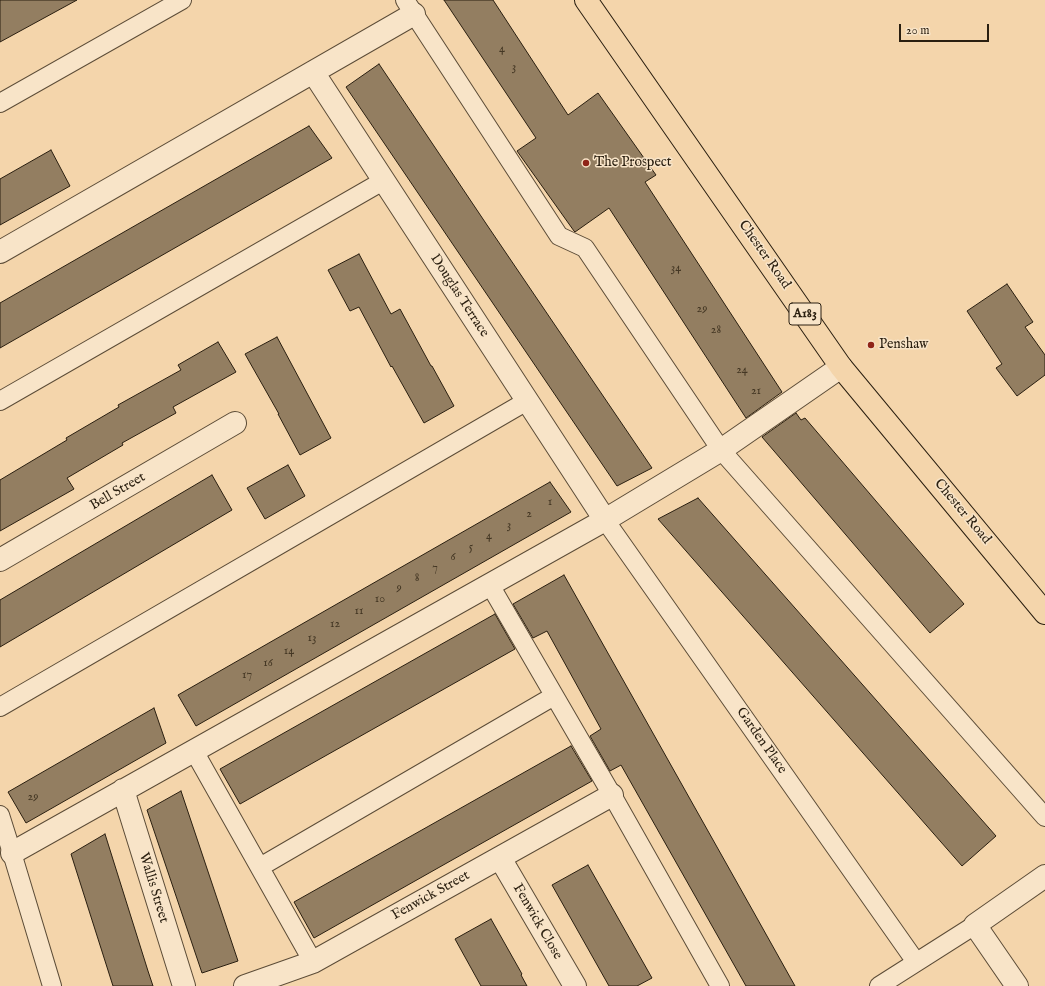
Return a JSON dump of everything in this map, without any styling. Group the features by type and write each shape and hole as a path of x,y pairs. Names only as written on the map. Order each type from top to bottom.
{"main road":[{"name":"Chester Road","path":"586,0 841,367 1045,613"}],"street":[{"path":"0,252 313,72 410,7"},
{"name":"Douglas Terrace","path":"313,72 605,520"},
{"path":"12,852 605,520 721,450 841,367"},
{"name":"Bell Street","path":"0,560 235,423"},
{"name":"Wallis Street","path":"123,790 184,986"},
{"name":"Fenwick Street","path":"246,986 313,962 612,795"},
{"name":"Fenwick Close","path":"500,858 575,986"},
{"path":"1017,986 975,925 1045,876"}],"lane":[{"path":"0,103 182,0"},
{"path":"410,7 559,236 585,248 721,450 1045,817"},
{"path":"0,401 384,181"},
{"path":"0,706 527,402"},
{"name":"Garden Place","path":"605,520 916,962"},
{"path":"490,585 612,795 720,986"},
{"path":"260,867 554,696"},
{"path":"194,751 313,962"},
{"path":"0,815 52,986"},
{"path":"879,986 975,925"}],"building":[{"path":"0,0 77,0 0,42"},
{"path":"444,0 493,0 568,115 598,93 656,175 645,182 782,392 746,418 609,208 575,232 574,231 517,151 536,138"},
{"path":"379,64 652,468 617,486 346,87"},
{"path":"309,126 332,158 0,348 0,303"},
{"path":"51,150 70,186 0,225 0,179"},
{"path":"359,254 391,314 400,309 454,406 424,423 392,366 391,367 359,307 350,311 328,270"},
{"path":"1007,284 1033,322 1025,327 1045,355 1045,375 1017,396 996,368 1002,364 967,311"},
{"path":"277,337 331,438 300,455 245,354"},
{"path":"218,342 236,372 173,407 176,413 122,443 123,445 67,478 74,489 0,531 0,480 67,440 66,438 119,407 118,405 181,370 178,365"},
{"path":"796,413 801,420 805,418 964,604 930,633 762,437"},
{"path":"288,465 305,496 265,519 247,488"},
{"path":"212,475 232,510 0,647 0,600"},
{"path":"550,482 571,512 196,726 178,695"},
{"path":"698,498 996,836 962,866 658,519"},
{"path":"564,575 795,986 746,986 621,765 610,771 590,736 601,729 547,631 533,638 513,604"},
{"path":"495,614 515,649 240,804 220,769"},
{"path":"154,708 166,743 26,823 8,792"},
{"path":"571,746 592,781 314,938 294,902"},
{"path":"181,791 238,961 202,973 147,810"},
{"path":"105,834 153,986 113,986 71,854"},
{"path":"588,865 652,978 637,986 609,986 552,885"},
{"path":"491,919 522,974 521,975 527,986 481,986 455,939"}],"place":[{"name":"The Prospect","path":"586,163"},
{"name":"Penshaw","path":"871,345"}]}
